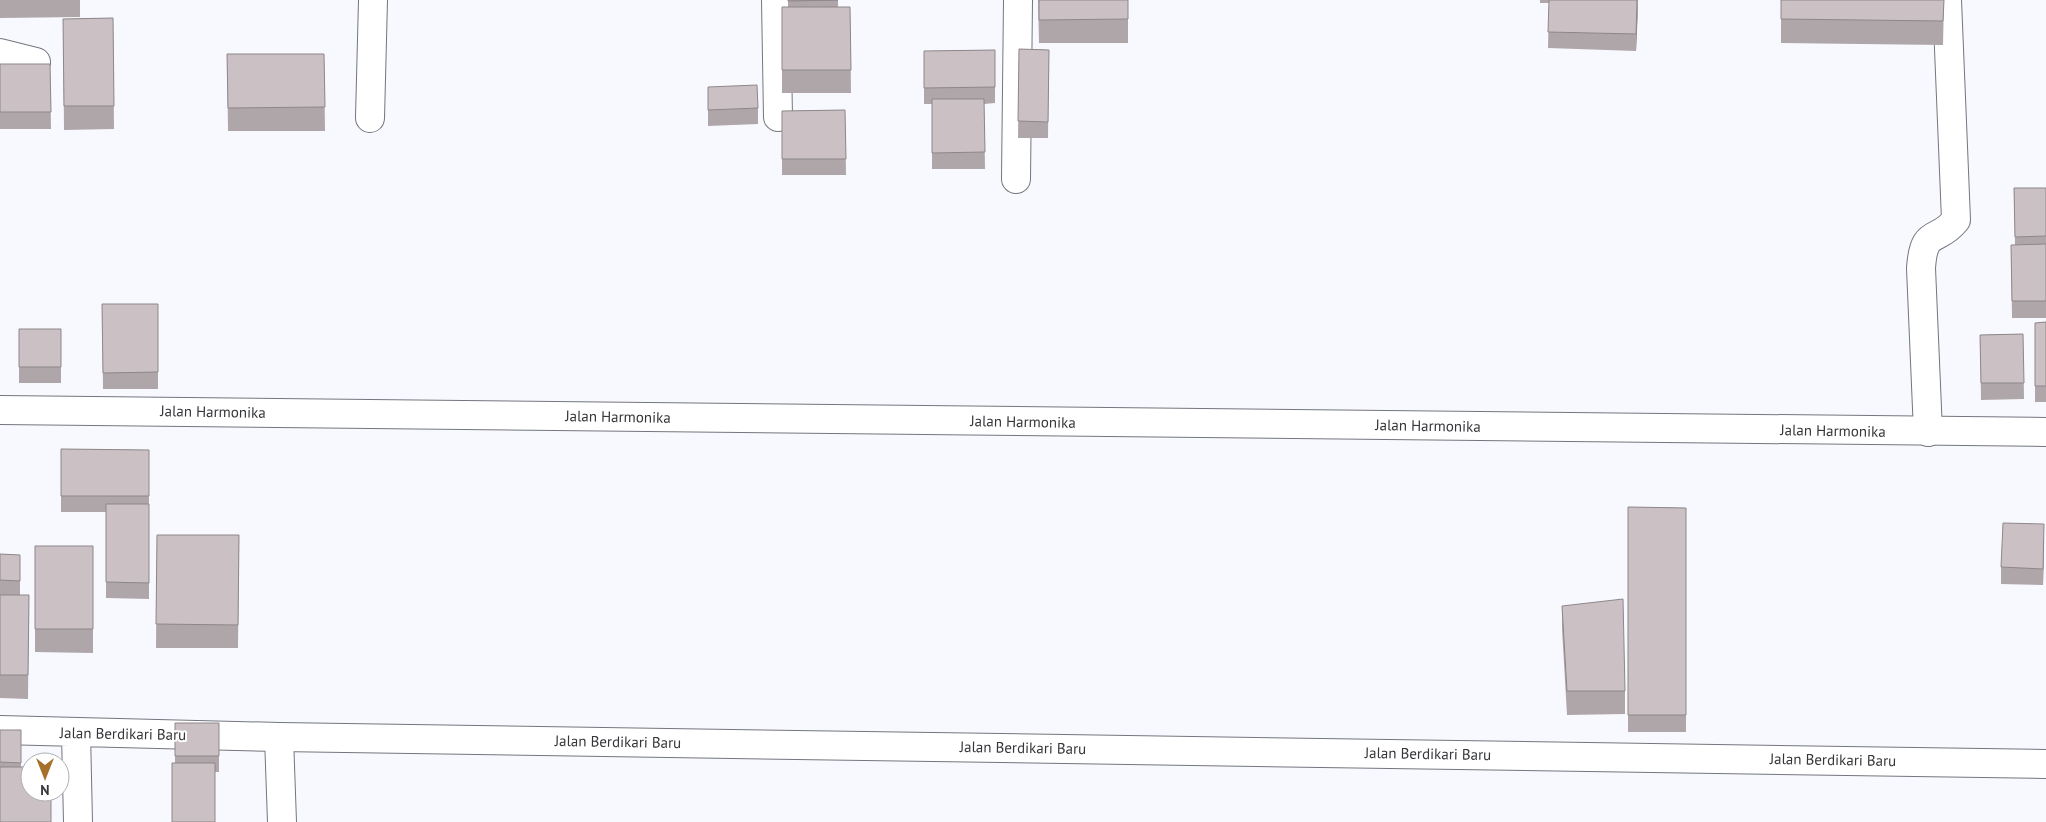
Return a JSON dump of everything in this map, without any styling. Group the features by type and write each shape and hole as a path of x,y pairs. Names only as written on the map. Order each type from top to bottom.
{"street":[{"path":"370,118 373,0"},
{"path":"776,0 778,116"},
{"path":"1016,179 1018,0"},
{"path":"1928,432 1921,268 1922,252 1931,237 1951,226 1956,220 1947,0"},
{"path":"0,53 36,62"},
{"name":"Jalan Harmonika","path":"0,410 2046,432"},
{"name":"Jalan Berdikari Baru","path":"0,730 279,737 2046,764"},
{"path":"76,733 78,822"},
{"path":"279,737 282,822"}],"building":[{"path":"788,0 838,0 788,1"},
{"path":"1039,0 1128,0 1128,19 1039,20"},
{"path":"1549,0 1637,0 1636,34 1548,32"},
{"path":"1781,0 1944,0 1943,21 1781,19"},
{"path":"782,7 850,7 851,70 782,70"},
{"path":"113,18 114,106 64,106 63,19"},
{"path":"1019,49 1049,50 1048,122 1018,121"},
{"path":"995,50 995,87 924,88 924,51"},
{"path":"227,54 324,54 325,107 228,108"},
{"path":"0,64 50,64 51,112 0,112"},
{"path":"757,85 758,108 708,110 708,87"},
{"path":"932,99 984,99 985,152 932,153"},
{"path":"845,110 846,159 782,159 782,111"},
{"path":"2014,188 2046,188 2046,236 2015,237"},
{"path":"2046,244 2046,301 2012,301 2011,245"},
{"path":"102,304 158,304 158,372 103,373"},
{"path":"2046,322 2046,386 2035,386 2035,323"},
{"path":"19,329 61,329 61,367 19,367"},
{"path":"2023,334 2024,383 1981,383 1980,335"},
{"path":"61,449 149,450 149,496 61,496"},
{"path":"106,504 149,504 149,583 106,582"},
{"path":"1628,507 1686,508 1686,715 1628,715"},
{"path":"2003,523 2044,524 2043,569 2001,567"},
{"path":"157,535 239,535 238,625 156,624"},
{"path":"35,546 93,546 93,629 35,629"},
{"path":"0,554 20,555 20,581 0,580"},
{"path":"0,595 29,595 28,675 0,675"},
{"path":"1623,599 1625,691 1567,691 1562,606"},
{"path":"175,723 219,723 219,756 175,756"},
{"path":"0,730 21,730 20,763 0,762"},
{"path":"172,763 215,763 215,822 172,822"},
{"path":"0,767 20,767 20,802 51,802 51,822 0,822"}]}
